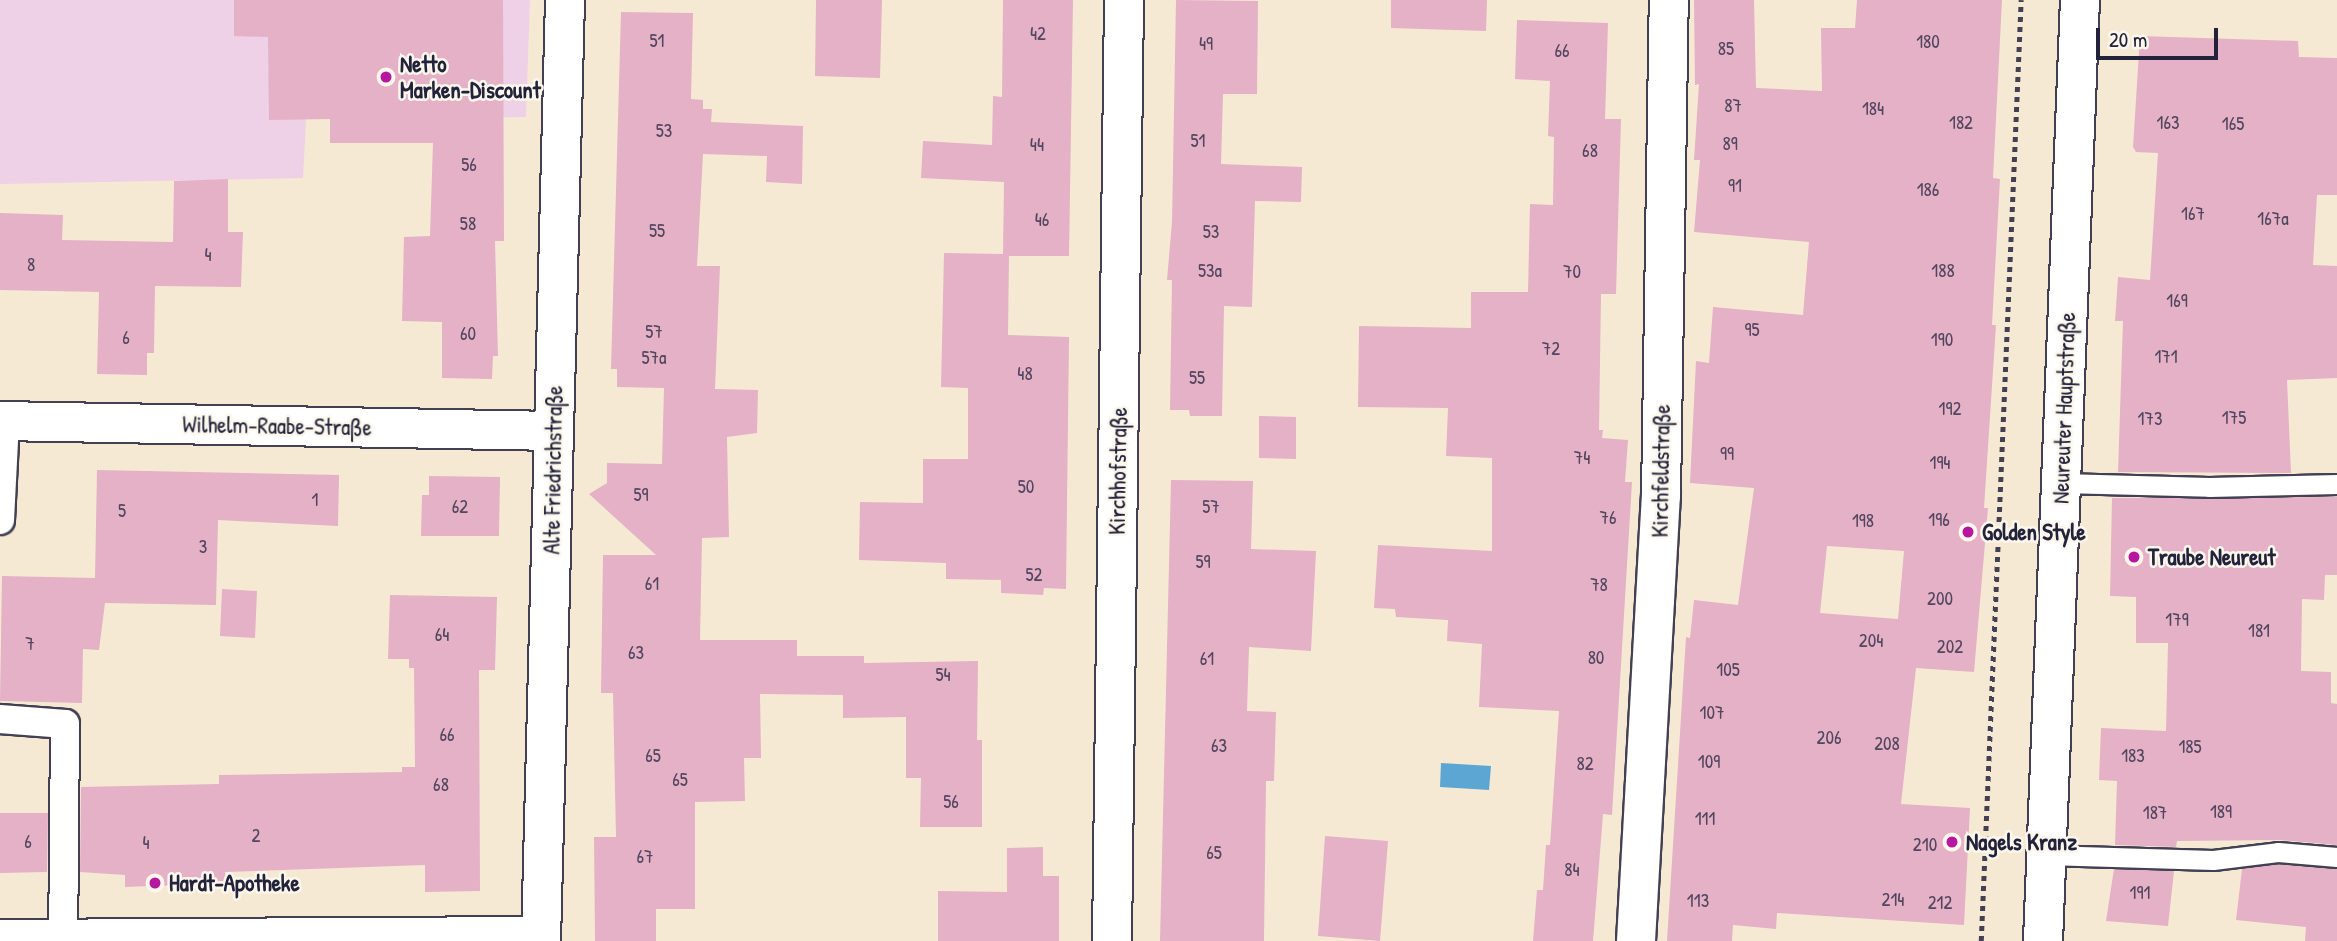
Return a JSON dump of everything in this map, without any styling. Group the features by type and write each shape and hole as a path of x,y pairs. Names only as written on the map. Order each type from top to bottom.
{"street":[{"name":"Alte Friedrichstraße","path":"541,939 565,0"},
{"name":"Kirchhofstraße","path":"1112,941 1124,0"},
{"name":"Kirchfeldstraße","path":"1636,941 1661,496 1669,0"},
{"name":"Neureuter Hauptstraße","path":"2043,941 2080,0"},
{"name":"Wilhelm-Raabe-Straße","path":"2,421 554,431"},
{"path":"0,520 2,421"},
{"path":"0,719 65,724 63,939"},
{"path":"0,939 541,939"}],"lane":[{"path":"2061,483 2209,487 2337,484"},
{"path":"2046,855 2213,860 2278,852 2337,857"}],"path":[{"path":"1980,941 2021,0"}],"shaded area":[{"path":"0,0 530,0 526,117 306,119 303,178 0,184"}],"water":[{"path":"1441,763 1491,766 1489,790 1440,787"}],"building":[{"path":"234,0 503,0 504,241 495,241 498,356 493,356 492,379 442,378 442,322 402,321 404,237 430,236 433,143 330,143 330,119 269,120 268,37 234,36"},
{"path":"816,0 882,0 880,78 815,76"},
{"path":"1003,0 1073,0 1069,256 1009,256 1008,335 1069,337 1066,589 1044,588 1043,595 1001,593 1001,580 946,579 946,563 859,560 860,502 923,503 923,459 968,459 968,388 941,387 944,253 1003,254 1004,182 921,178 923,141 992,145 993,96 1002,97"},
{"path":"1176,0 1258,1 1257,94 1223,94 1221,164 1302,167 1301,202 1255,201 1252,307 1224,306 1222,416 1190,416 1189,410 1170,410 1172,280 1167,280 1172,222"},
{"path":"1391,0 1487,0 1486,31 1391,28"},
{"path":"1694,0 1754,0 1756,88 1822,91 1821,28 1855,28 1857,0 2002,0 1993,178 2000,179 1992,325 1996,325 1984,508 1988,508 1974,672 1916,668 1901,804 1970,808 1964,925 1777,913 1776,929 1733,925 1732,941 1667,941 1686,637 1690,638 1694,600 1738,605 1754,488 1690,483 1696,361 1709,363 1713,307 1803,315 1809,242 1694,232 1700,160 1694,160 1699,84 1695,85","holes":["1827,546 1904,551 1898,619 1820,613"]},
{"path":"621,12 693,13 691,99 703,100 703,109 712,109 711,122 803,126 802,184 766,182 767,156 703,154 697,266 720,266 715,389 758,390 757,433 727,437 729,537 702,538 700,640 797,640 797,656 864,656 864,663 978,661 977,740 982,740 982,827 920,827 921,778 906,778 906,717 843,718 843,695 760,694 761,758 744,758 745,801 695,802 695,909 656,909 656,941 595,941 594,837 616,837 613,693 601,693 603,555 656,555 589,494 607,483 607,463 662,464 664,388 617,387 617,369 611,369"},
{"path":"1517,20 1608,23 1605,119 1621,119 1616,294 1601,294 1599,430 1603,430 1602,438 1628,440 1625,482 1632,482 1612,815 1603,814 1593,941 1533,941 1537,890 1543,890 1546,845 1550,845 1559,711 1479,707 1482,644 1447,641 1448,620 1396,617 1395,609 1374,608 1378,545 1492,551 1492,458 1446,456 1448,408 1358,407 1359,326 1471,328 1471,292 1528,292 1530,204 1553,205 1554,137 1548,136 1550,81 1515,79"},
{"path":"2140,36 2298,41 2299,57 2337,58 2337,195 2317,195 2313,265 2337,266 2337,378 2287,380 2291,473 2118,472 2123,321 2115,321 2118,277 2150,280 2158,153 2136,152 2133,147"},
{"path":"228,179 228,232 243,232 241,287 155,286 154,353 147,353 147,375 97,374 99,292 0,290 0,213 63,215 62,240 173,242 174,181"},
{"path":"1259,416 1296,417 1296,459 1259,458"},
{"path":"97,470 339,475 338,526 218,520 216,605 105,603 99,650 83,649 82,703 0,701 2,576 95,578"},
{"path":"429,476 500,477 499,536 421,536 422,495 429,495"},
{"path":"1171,480 1253,481 1251,549 1316,551 1311,651 1249,647 1247,711 1276,712 1274,781 1266,781 1264,941 1160,941"},
{"path":"2337,497 2337,575 2325,575 2324,600 2302,599 2301,671 2331,672 2331,703 2337,704 2337,845 2279,840 2177,841 2176,847 2115,845 2117,781 2099,780 2101,728 2166,731 2168,643 2136,643 2136,597 2110,596 2112,498"},
{"path":"222,589 257,591 255,638 220,636"},
{"path":"390,595 497,597 495,670 479,670 480,891 425,892 425,865 225,872 225,883 125,887 125,875 80,872 81,787 219,784 219,775 402,772 402,767 415,767 414,668 409,668 409,659 388,659"},
{"path":"0,813 48,813 47,872 0,873"},
{"path":"1325,836 1388,841 1380,941 1318,936"},
{"path":"1043,847 1043,876 1059,876 1059,941 938,941 938,891 1007,892 1007,848"},
{"path":"2278,864 2337,869 2337,941 2305,941 2306,927 2236,920 2242,869"},
{"path":"2114,869 2174,871 2168,926 2106,921"}],"place":[{"name":"Netto Marken-Discount","path":"386,77"},
{"name":"Golden Style","path":"1968,532"},
{"name":"Traube Neureut","path":"2134,557"},
{"name":"Nagels Kranz","path":"1952,842"},
{"name":"Hardt-Apotheke","path":"155,883"}]}
